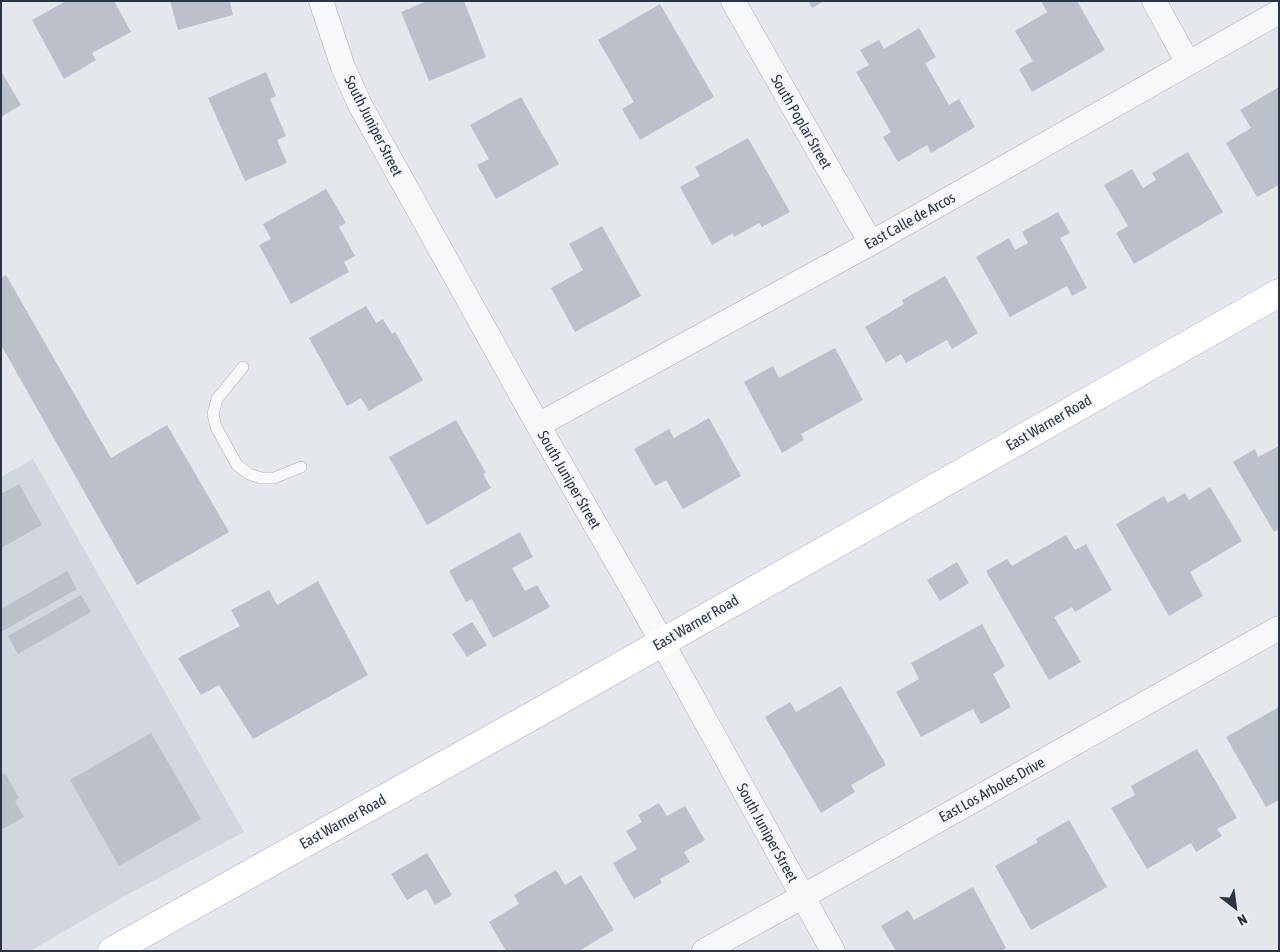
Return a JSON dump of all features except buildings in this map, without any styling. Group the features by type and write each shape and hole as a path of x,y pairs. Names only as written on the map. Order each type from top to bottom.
{"main road":[{"name":"East Warner Road","path":"112,951 662,643 1279,293"}],"street":[{"name":"South Juniper Street","path":"322,1 343,67 360,105 833,951"},
{"name":"South Poplar Street","path":"733,1 870,243"},
{"path":"1154,1 1188,63"},
{"name":"East Calle de Arcos","path":"538,425 870,243 1279,12"},
{"name":"East Los Arboles Drive","path":"704,951 1279,628"}],"lane":[{"path":"244,367 217,399 212,414 216,427 237,465 249,474 261,478 274,478 301,467"}],"shaded area":[{"path":"33,459 244,832 125,896 30,951 1,951 1,477"}]}
